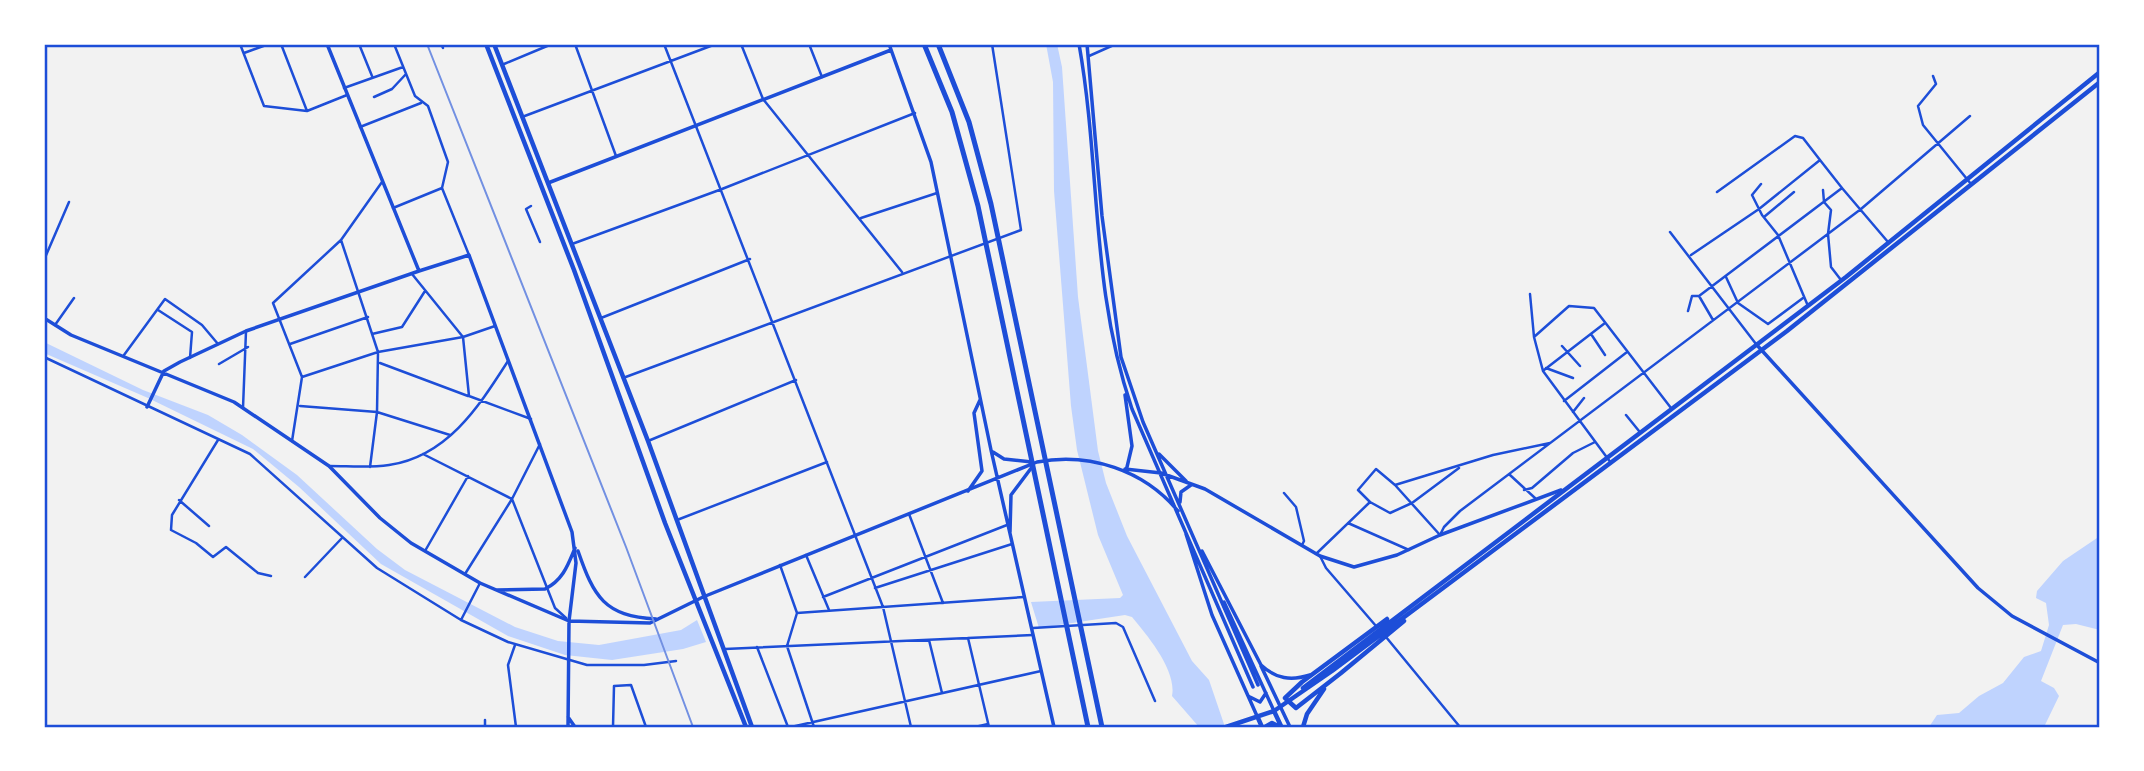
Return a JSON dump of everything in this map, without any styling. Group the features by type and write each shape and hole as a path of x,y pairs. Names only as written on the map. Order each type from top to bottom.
{"highway":[{"path":"924,44 952,112 982,225 1088,727"},
{"path":"939,44 969,122 994,219 1102,727"}],"main road":[{"path":"485,44 574,270 746,727"},
{"path":"494,44 648,441 752,727"},
{"path":"1331,669 1532,512 1808,306 2100,72"},
{"path":"1226,727 1276,710 1427,601 1762,350 2100,82"},
{"path":"1405,609 1376,626 1285,695 1294,708 1386,637 1427,601"},
{"path":"1303,727 1320,694 1341,673"},
{"path":"1276,710 1281,727"},
{"path":"1258,718 1264,727 1272,723 1281,727"}],"street":[{"path":"240,44 264,106 307,111 347,95"},
{"path":"244,53 269,44"},
{"path":"281,44 307,111"},
{"path":"327,44 419,271"},
{"path":"359,44 373,78"},
{"path":"394,44 415,96 428,106 448,162 442,188 531,419 591,587 603,603 623,614 660,619"},
{"path":"496,51 499,44"},
{"path":"502,65 552,44"},
{"path":"575,44 617,156"},
{"path":"664,44 750,258 883,607 911,727"},
{"path":"522,117 716,44"},
{"path":"741,44 763,99 902,272"},
{"path":"809,44 822,77"},
{"path":"889,44 915,113 952,253 1007,525 1054,727"},
{"path":"623,378 952,253 1021,230 992,44"},
{"path":"1079,44 1101,277 1108,325 1123,383 1132,446 1125,469"},
{"path":"1087,44 1112,310 1131,390 1164,474"},
{"path":"1089,56 1115,44"},
{"path":"548,183 891,50"},
{"path":"344,88 403,67"},
{"path":"374,97 393,89 405,74"},
{"path":"1933,76 1936,84 1918,106 1923,125 1971,184"},
{"path":"360,127 421,103"},
{"path":"572,244 722,189 915,113"},
{"path":"1440,535 1460,511 1861,209 1970,116"},
{"path":"1717,192 1796,136 1802,138 1888,242"},
{"path":"1691,256 1759,209 1820,160"},
{"path":"292,441 300,406 302,377 273,303 341,240 382,182"},
{"path":"1761,184 1752,195 1763,217 1778,234 1808,306"},
{"path":"393,208 442,188"},
{"path":"1688,311 1692,296 1699,296 1842,188"},
{"path":"1823,190 1824,202 1831,210 1828,234 1831,267 1841,280"},
{"path":"1763,217 1794,192"},
{"path":"860,218 937,193"},
{"path":"44,260 69,202"},
{"path":"531,206 526,209 540,242"},
{"path":"1670,232 1756,344 1978,588 2024,624 2100,663"},
{"path":"341,240 369,317 380,363 370,467"},
{"path":"147,407 164,371 218,344 279,319 469,255"},
{"path":"601,318 750,258"},
{"path":"412,274 463,337 469,396"},
{"path":"1726,276 1738,303 1768,324 1803,298"},
{"path":"371,334 402,327 425,291"},
{"path":"1530,294 1534,337 1545,369 1564,401 1611,463"},
{"path":"1699,296 1714,321"},
{"path":"55,325 74,298"},
{"path":"124,355 165,299 202,324 218,344"},
{"path":"1534,337 1569,306 1594,308 1671,408"},
{"path":"158,310 192,332 190,358"},
{"path":"44,317 55,325 243,408 329,467 392,529 425,551 494,590 569,621 634,625 660,619 703,597 999,480 1037,462"},
{"path":"290,344 369,317"},
{"path":"1545,369 1605,323"},
{"path":"302,377 378,352 463,337 495,326"},
{"path":"243,408 248,347 246,331"},
{"path":"1591,334 1605,355"},
{"path":"1562,346 1580,366"},
{"path":"219,364 248,347"},
{"path":"1564,401 1627,352"},
{"path":"44,358 250,454 377,568 461,620 515,645 587,665 676,661"},
{"path":"329,467 392,465 423,454 451,435 474,414 508,361"},
{"path":"380,363 531,419"},
{"path":"1545,369 1573,378"},
{"path":"648,441 796,380"},
{"path":"1123,383 1195,540 1255,686 1182,519"},
{"path":"967,492 982,471 974,414 981,398"},
{"path":"1573,412 1584,398"},
{"path":"300,406 377,412 451,435"},
{"path":"1626,415 1640,432"},
{"path":"218,440 172,514 171,530 196,543 213,557 226,547 258,573 271,576"},
{"path":"1524,490 1532,488 1573,453 1595,442"},
{"path":"1395,485 1462,465 1553,443"},
{"path":"465,574 512,499 540,444"},
{"path":"1155,449 1172,469 1192,484"},
{"path":"991,450 1004,459 1037,462 1065,458 1164,474 1228,500 1318,555 1354,567 1369,565 1440,535 1561,490"},
{"path":"423,454 512,499 555,608 569,621"},
{"path":"675,520 827,462"},
{"path":"1010,538 1011,495 1037,462"},
{"path":"1440,535 1412,503 1395,485 1376,469 1358,490 1370,502 1390,513 1412,503 1462,465"},
{"path":"1125,469 1150,483 1180,510"},
{"path":"1510,475 1531,498 1539,499"},
{"path":"425,551 468,476"},
{"path":"1192,484 1181,492 1180,510 1197,576 1258,718"},
{"path":"1284,493 1296,507 1304,541 1301,545"},
{"path":"180,500 209,526"},
{"path":"1318,555 1370,502"},
{"path":"1522,506 1537,517"},
{"path":"909,514 943,603"},
{"path":"1348,523 1409,550"},
{"path":"823,597 1007,525"},
{"path":"305,577 342,538"},
{"path":"1195,540 1213,569 1290,727"},
{"path":"875,589 929,569 1012,544"},
{"path":"494,590 547,588 564,573 576,546"},
{"path":"568,727 569,621 576,546"},
{"path":"806,555 829,611"},
{"path":"1318,555 1376,626"},
{"path":"780,565 797,614 787,646 814,727"},
{"path":"1207,569 1276,710"},
{"path":"461,620 480,583"},
{"path":"797,614 1024,597"},
{"path":"1031,629 1116,624 1123,627 1155,701"},
{"path":"722,649 1033,635"},
{"path":"1386,637 1460,727"},
{"path":"968,638 989,726 975,727"},
{"path":"929,640 942,694"},
{"path":"515,645 508,665 516,727"},
{"path":"757,647 789,727 1041,671"},
{"path":"1257,659 1269,672 1279,676 1292,679 1311,674"},
{"path":"613,727 614,686 631,685 646,727"},
{"path":"1245,689 1257,702 1265,699 1265,692"},
{"path":"567,715 575,727"},
{"path":"485,720 485,727"}],"water":[{"path":"1046,44 1057,44 1062,67 1078,297 1098,451 1106,483 1127,536 1192,661 1209,680 1225,727 1199,727 1172,696 1166,665 1132,617 1125,615 1039,628 1031,602 1120,598 1123,595 1098,535 1077,450 1054,191 1053,82"},
{"path":"44,342 143,390 208,415 242,435 297,475 377,549 405,570 515,627 558,641 599,645 681,630 697,620 706,642 683,649 612,660 565,655 508,636 381,564 299,487 253,449 148,398 44,353"},
{"path":"2100,536 2100,630 2076,624 2063,625 2041,681 2054,688 2059,696 2045,725 1929,727 1937,715 1959,713 1979,696 2003,683 2024,657 2041,651 2049,625 2046,603 2036,598 2037,591 2063,561"}],"railway":[{"path":"427,44 626,547 693,727"}]}
